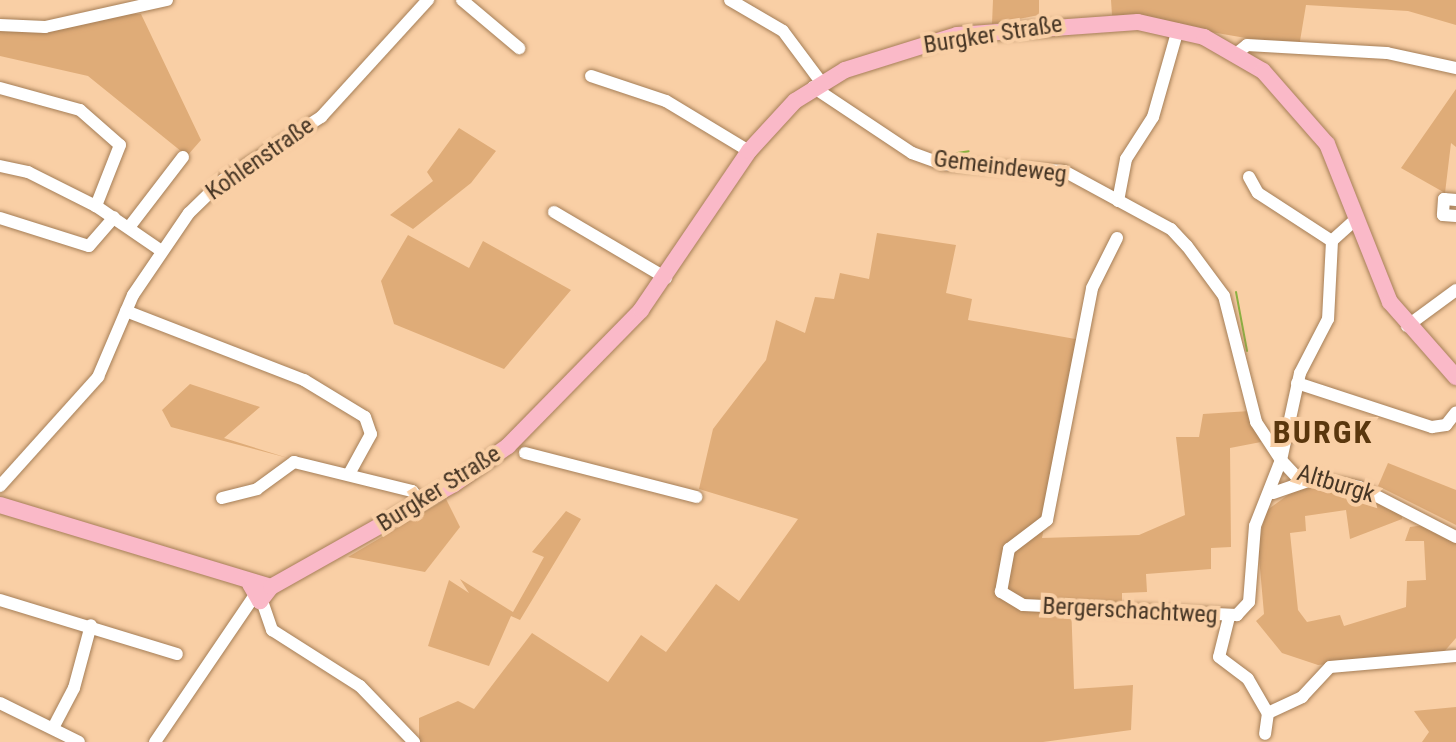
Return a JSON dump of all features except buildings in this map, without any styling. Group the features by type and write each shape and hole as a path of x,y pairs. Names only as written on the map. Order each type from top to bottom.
{"main road":[{"name":"Burgker Straße","path":"259,593 422,502 508,446 666,278 749,151 817,85 957,35 1100,21 1178,29 1236,54 1303,109 1335,161 1370,266 1407,326 1456,377"},
{"path":"0,505 259,593"}],"street":[{"path":"0,25 45,27 167,0"},
{"name":"Kohlenstraße","path":"0,486 98,377 126,311 160,250 206,195 241,163 321,117 428,0"},
{"path":"462,0 519,48"},
{"path":"730,0 783,31 817,85"},
{"path":"1118,201 1126,159 1151,123 1178,29"},
{"path":"1236,54 1247,45 1387,53 1456,68"},
{"path":"591,76 666,101 749,151"},
{"name":"Gemeindeweg","path":"817,85 926,159 1064,171 1171,229 1219,288 1256,422 1281,460"},
{"path":"0,88 80,110 120,145 96,206"},
{"path":"130,226 183,157"},
{"path":"0,166 28,172 96,206 130,226 160,250"},
{"path":"1249,177 1258,193 1332,241 1355,220"},
{"path":"1456,200 1444,199 1443,215 1456,216"},
{"path":"554,212 666,278"},
{"path":"0,218 89,246 114,217"},
{"name":"Bergerschachtweg","path":"1117,238 1092,288 1047,520 1036,535 1009,549 1001,592 1013,604 1229,617 1249,602 1255,526 1273,493 1281,460"},
{"name":"Altburgk","path":"1332,241 1328,319 1297,383 1281,460 1310,480 1359,487 1456,537"},
{"path":"1407,326 1456,290"},
{"path":"126,311 304,380 365,417 371,434 349,474"},
{"path":"1297,383 1432,427 1446,425 1456,412"},
{"path":"525,453 696,497"},
{"path":"222,498 269,482 288,462 412,491 422,502"},
{"path":"1273,493 1310,480"},
{"path":"155,742 259,593"},
{"path":"259,593 272,630 360,686 414,742"},
{"path":"0,600 91,625 177,654"},
{"path":"1229,617 1219,657 1248,679 1268,713 1265,734"},
{"path":"53,728 74,688 91,625"},
{"path":"1268,713 1302,697 1330,667 1456,656"},
{"path":"0,703 79,742"}],"shaded area":[{"path":"993,0 1039,0 1039,15 992,24"},
{"path":"1111,0 1456,0 1456,25 1408,11 1306,5 1299,47 1112,15"},
{"path":"106,13 141,14 201,140 187,156 88,76 0,56 0,28"},
{"path":"1456,89 1456,147 1451,143 1445,193 1401,168"},
{"path":"459,128 496,151 471,183 413,229 390,215 433,181 427,172"},
{"path":"877,233 956,245 946,293 972,299 968,320 1081,340 1042,538 1139,535 1185,515 1176,437 1199,437 1203,414 1250,411 1261,442 1230,448 1231,547 1211,548 1211,569 1146,574 1147,592 1122,593 1122,604 1071,602 1074,689 1133,685 1131,730 1043,742 419,742 419,718 458,701 474,709 532,633 608,682 641,635 666,652 716,584 739,601 798,519 699,489 713,429 766,360 776,320 805,333 815,297 834,299 840,273 869,279"},
{"path":"408,235 469,268 483,241 571,290 504,369 394,324 381,281"},
{"path":"190,384 260,407 224,438 288,458 171,427 162,410"},
{"path":"1388,463 1456,490 1456,525 1378,486"},
{"path":"1325,484 1358,491 1402,512 1402,519 1350,539 1346,510 1305,516 1306,531 1290,533 1298,610 1307,622 1340,615 1344,626 1406,607 1407,581 1426,580 1424,541 1405,541 1410,527 1424,525 1456,542 1456,638 1442,654 1318,665 1282,653 1256,621 1264,614 1258,545 1266,511 1292,492"},
{"path":"446,499 460,527 425,572 348,557"},
{"path":"566,511 581,519 520,620 511,616 489,666 428,646 449,580 469,593 460,579 513,612 544,557 532,552"},
{"path":"1456,707 1456,742 1422,742 1429,732 1414,711"}],"waterway":[{"path":"938,156 969,151"},
{"path":"1236,292 1247,351"}],"district":[{"name":"BURGK","path":"1323,432"}]}
